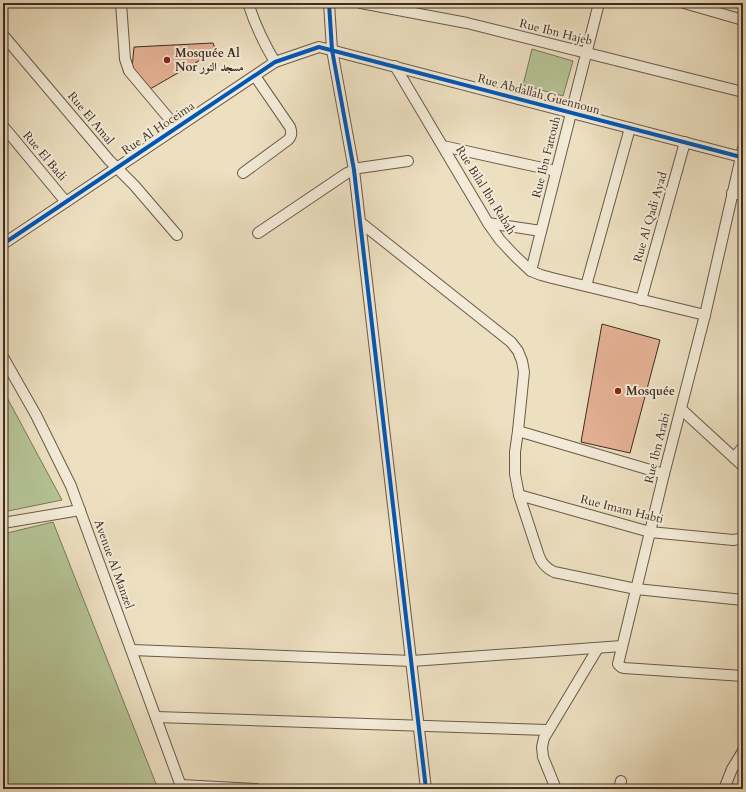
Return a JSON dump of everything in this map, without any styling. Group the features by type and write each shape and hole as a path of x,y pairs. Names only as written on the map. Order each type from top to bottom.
{"street":[{"path":"121,3 126,65 177,128"},
{"path":"248,3 254,22 275,62"},
{"path":"329,3 332,50 354,170 426,789"},
{"name":"Rue Ibn Hajeb","path":"361,3 467,23 743,92"},
{"name":"Rue Ibn Fattouh","path":"531,271 599,3"},
{"path":"684,3 743,20"},
{"name":"Rue El Amal","path":"3,35 109,160 134,184 177,235"},
{"name":"Rue Al Hoceima","path":"3,244 275,62 319,47 332,50"},
{"name":"Rue Abdallah Guennoun","path":"332,50 685,142 742,152"},
{"name":"Rue Bilal Ibn Rabah","path":"395,66 488,223 500,240 531,271 541,275 705,315"},
{"path":"243,173 288,140 291,135 290,127 255,76"},
{"name":"Rue El Badi","path":"3,126 66,202"},
{"path":"586,286 630,128"},
{"name":"Rue Al Qadi Ayad","path":"641,300 685,142"},
{"path":"443,146 556,171"},
{"name":"Rue Ibn Arabi","path":"742,152 705,315 664,474 618,664 621,668 743,676"},
{"path":"258,233 342,176 354,170 408,161"},
{"path":"732,193 743,195"},
{"path":"360,222 511,342 518,351 524,372 515,452 515,474 519,495 539,556 547,569 554,572 636,589 743,600"},
{"path":"488,223 541,231"},
{"name":"Avenue Al Manzel","path":"3,357 36,415 71,486 182,787"},
{"path":"681,409 743,466"},
{"path":"518,431 664,474"},
{"path":"734,458 743,447"},
{"name":"Rue Imam Habti","path":"519,495 650,532 733,540 743,538"},
{"path":"3,523 80,510"},
{"path":"132,650 412,661 622,646"},
{"path":"556,789 543,756 542,747 544,738 598,648"},
{"path":"156,717 548,730"},
{"path":"724,789 732,769 743,751"},
{"path":"182,787 256,789"}],"green space":[{"path":"532,49 573,61 563,96 523,85"},
{"path":"3,390 62,500 3,512"},
{"path":"53,522 158,789 3,789 3,534"}],"building":[{"name":"Mosquée Al Nor مسجد النور","path":"213,43 216,51 150,89 132,69 134,47"},
{"name":"Mosquée","path":"602,324 660,340 630,453 581,442"}],"cycle path":[{"path":"329,3 332,50 354,170 426,789"},
{"path":"3,244 275,62 319,47 741,157"}],"place":[{"name":"Mosquée Al Nor مسجد النور","path":"167,60"},
{"name":"Mosquée","path":"618,391"}]}
